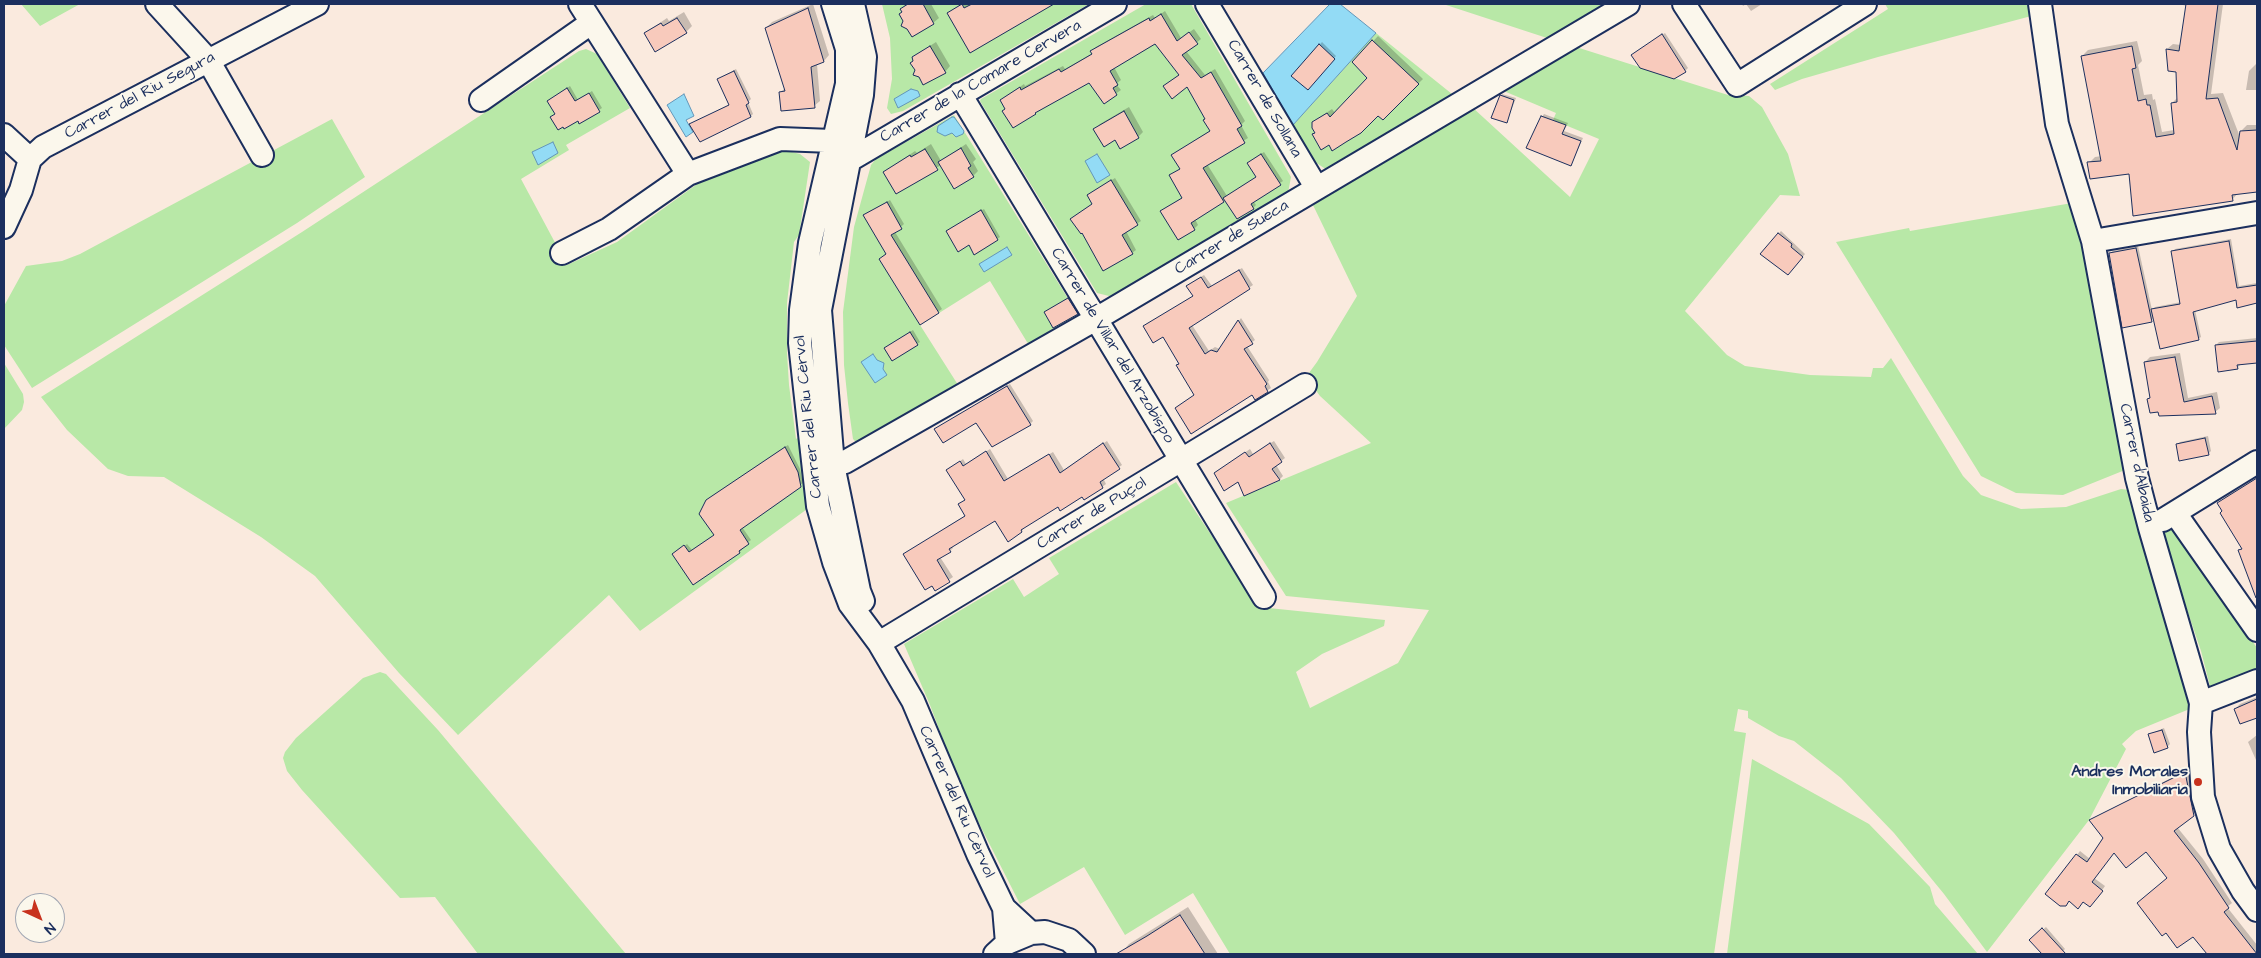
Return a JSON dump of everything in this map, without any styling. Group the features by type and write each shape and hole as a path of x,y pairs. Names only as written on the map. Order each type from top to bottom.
{"street":[{"path":"157,4 208,60 262,155"},
{"name":"Carrer del Riu Segura","path":"30,159 43,147 317,4"},
{"path":"580,4 688,174"},
{"name":"Carrer del Riu Cèrvol","path":"833,4 847,49 847,84 832,141 810,243 801,310 800,343 818,506 834,562 850,604 879,644 913,701 978,854 1004,908 1031,933"},
{"name":"Carrer del Riu Cèrvol","path":"853,4 865,57 862,95 820,310 833,465 859,591 879,644"},
{"name":"Carrer de la Comare Cervera","path":"848,161 1115,4"},
{"name":"Carrer de Sueca","path":"833,465 845,462 1096,319 1628,4"},
{"path":"1684,4 1737,85 1864,4"},
{"name":"Carrer d'Albaida","path":"2040,4 2058,124 2093,240 2137,478 2201,703 2199,732 2203,797 2219,849 2243,891 2257,910"},
{"name":"Carrer de Sollana","path":"1215,6 1316,188"},
{"path":"481,100 591,23"},
{"name":"Carrer de Villar del Arzobispo","path":"960,94 1264,597"},
{"path":"4,135 30,159 21,190 4,227"},
{"path":"562,252 609,229 688,174 780,139 832,141"},
{"path":"2093,240 2257,213"},
{"name":"Carrer de Puçol","path":"879,644 1304,385"},
{"path":"2150,528 2257,462"},
{"path":"2175,513 2257,630"},
{"path":"2201,703 2257,681"},
{"name":"Carrer del Riu Cèrvol","path":"1001,948 1004,908"},
{"path":"1001,948 1031,933 1045,932 1069,940 1084,954"}],"green space":[{"path":"21,4 80,4 40,26"},
{"path":"882,4 1089,4 903,111 891,114 887,108 892,79 890,38"},
{"path":"1146,4 1191,4 1291,177 1288,193 1113,297 1097,293 980,101"},
{"path":"1443,4 1605,4 1547,38"},
{"path":"1885,4 2033,4 2035,15 1878,57 1802,79 1775,90 1770,84 1888,9"},
{"path":"1376,33 1452,94 1327,170 1315,162 1293,125"},
{"path":"1576,47 1728,95 1749,96 1762,107 1788,154 1800,196 1780,195 1685,311 1727,355 1745,366 1810,375 1871,377 1873,368 1883,368 1891,358 1963,476 1981,495 2021,509 2066,507 2121,489 2129,490 2192,708 2136,731 2122,744 2126,749 2089,820 1987,952 1944,894 1894,833 1841,778 1794,741 1779,736 1748,718 1748,711 1738,709 1734,731 1746,733 1714,954 1230,954 1193,893 1125,935 1084,867 1020,904 962,790 930,705 904,644 1013,579 1024,597 1059,574 1049,558 1176,482 1259,607 1385,620 1384,626 1322,654 1296,672 1310,708 1398,663 1429,610 1286,596 1226,503 1371,443 1320,396 1306,377 1357,296 1312,203 1472,107 1570,197 1599,139 1553,120 1556,113 1499,89"},
{"path":"586,49 597,54 630,108 566,145 569,150 521,179 567,265 617,242 711,174 740,162 778,152 800,154 810,162 799,235 794,242 787,303 787,353 796,439 802,435 814,504 640,631 609,595 458,735 399,673 315,576 261,537 164,477 128,476 108,469 67,430 41,397 302,232 579,51"},
{"path":"954,115 1077,313 1077,317 1030,347 990,281 920,325 960,388 859,445 853,439 848,403 844,365 843,312 854,227 871,165 876,159"},
{"path":"332,119 365,177 297,223 32,388 4,345 4,306 26,266 62,261 80,254"},
{"path":"2072,203 2130,468 2063,495 2016,493 1981,476 1836,242 1909,228 1910,231"},
{"path":"4,363 23,394 24,402 22,410 4,429"},
{"path":"2172,521 2257,648 2257,676 2212,694 2201,651 2159,527"},
{"path":"380,672 386,674 438,730 626,954 478,954 435,897 400,898 302,790 287,771 283,758 285,752 296,738 363,678"},
{"path":"1752,759 1869,824 1930,887 1935,904 1978,954 1727,954"}],"water":[{"path":"1330,4 1340,4 1376,33 1293,125 1263,73"},
{"path":"911,89 918,91 920,96 898,108 894,99"},
{"path":"684,94 694,116 686,120 693,132 686,137 667,105"},
{"path":"954,117 964,131 963,134 956,137 952,133 945,136 937,132 938,126"},
{"path":"553,142 558,153 538,165 532,152"},
{"path":"1097,154 1110,175 1097,183 1085,161"},
{"path":"1007,247 1012,255 984,272 979,264"},
{"path":"873,354 877,360 884,363 883,369 887,375 875,383 861,362"}],"building":[{"path":"908,4 923,4 934,24 912,37 907,29 901,26 903,21 899,14 902,12 900,9"},
{"path":"962,4 964,8 972,4 1054,4 970,53 947,13"},
{"path":"2186,4 2218,4 2206,99 2218,98 2237,150 2240,131 2257,130 2257,192 2232,195 2233,201 2133,216 2129,174 2090,179 2087,162 2101,161 2081,56 2132,46 2136,68 2132,69 2138,101 2146,99 2147,105 2150,105 2156,137 2174,134 2171,103 2177,102 2176,72 2168,71 2166,49 2179,51"},
{"path":"808,8 824,62 811,67 815,108 781,111 779,92 785,91 765,28"},
{"path":"1161,14 1177,41 1189,32 1198,44 1182,55 1201,78 1211,72 1242,126 1237,129 1245,143 1203,168 1224,202 1191,223 1195,230 1178,240 1160,211 1182,198 1169,175 1180,169 1171,155 1210,131 1187,87 1172,99 1163,86 1179,75 1155,44 1110,71 1118,85 1113,88 1117,95 1104,104 1089,83 1035,113 1013,128 1002,111 1005,109 1000,100 1020,87 1021,90 1059,69 1061,72 1092,54 1090,51 1149,18 1150,21"},
{"path":"677,18 687,33 655,52 644,33 661,23 663,26"},
{"path":"1662,34 1686,72 1674,79 1640,68 1631,55"},
{"path":"1372,40 1419,84 1383,120 1378,116 1361,133 1332,151 1329,145 1321,150 1312,134 1315,133 1312,128 1312,122 1327,113 1330,117 1367,78 1352,62"},
{"path":"1319,44 1335,59 1308,90 1291,76"},
{"path":"930,46 946,73 923,85 919,77 913,75 915,70 910,63 913,61 912,57"},
{"path":"734,71 749,103 746,105 751,117 700,142 689,124 729,105 717,79"},
{"path":"567,88 575,101 589,93 600,112 579,124 578,121 564,129 563,127 558,130 550,117 555,114 547,101"},
{"path":"1500,95 1514,100 1507,123 1491,118"},
{"path":"1124,111 1139,138 1120,149 1115,140 1104,147 1093,129"},
{"path":"1541,116 1566,125 1562,134 1581,141 1571,166 1526,148"},
{"path":"961,148 971,166 968,168 974,177 954,189 938,162"},
{"path":"925,149 938,170 896,194 883,172 910,155 911,157"},
{"path":"1261,154 1281,185 1251,204 1254,209 1237,219 1223,198 1256,177 1247,163"},
{"path":"1111,180 1138,225 1122,235 1133,254 1103,271 1082,233 1070,219 1092,204 1087,195"},
{"path":"887,202 902,229 891,235 939,313 920,325 879,259 886,254 863,215"},
{"path":"981,210 998,240 974,255 969,245 958,252 946,231"},
{"path":"1778,233 1792,244 1791,247 1803,257 1788,275 1760,254"},
{"path":"2229,241 2237,288 2257,285 2257,303 2237,308 2236,300 2193,312 2199,340 2160,349 2151,309 2180,304 2171,251"},
{"path":"2136,248 2152,322 2122,328 2109,253"},
{"path":"1239,270 1250,289 1189,328 1205,354 1211,350 1217,352 1238,320 1253,344 1244,349 1267,384 1265,386 1268,392 1255,400 1252,395 1191,434 1175,408 1194,395 1176,365 1179,364 1163,337 1153,343 1143,326 1193,296 1186,286 1201,277 1208,288"},
{"path":"1068,298 1078,314 1053,328 1044,312"},
{"path":"910,332 918,345 892,361 884,348"},
{"path":"2257,341 2257,363 2237,365 2238,369 2218,372 2215,345"},
{"path":"2175,357 2184,402 2212,396 2216,414 2159,416 2158,412 2150,413 2147,399 2150,398 2144,362"},
{"path":"1007,386 1031,425 992,447 976,423 943,443 934,429"},
{"path":"2205,438 2209,455 2179,461 2176,444"},
{"path":"1103,443 1120,469 1100,482 1103,488 1084,500 1082,497 1060,511 1058,507 1021,530 1022,532 1008,542 995,521 949,549 951,552 937,560 950,582 935,591 932,586 925,590 903,554 965,516 958,504 965,500 946,470 960,461 963,466 986,451 1004,481 1049,454 1060,473"},
{"path":"1270,443 1282,462 1272,469 1280,480 1244,496 1238,482 1224,491 1214,473 1245,452 1249,457"},
{"path":"785,447 798,472 801,487 740,530 749,544 739,551 740,553 693,585 672,554 684,545 689,552 714,535 699,514 706,500"},
{"path":"2257,478 2256,598 2238,550 2242,549 2220,513 2222,511 2217,503"},
{"path":"2257,699 2257,718 2240,724 2234,709"},
{"path":"2162,730 2168,748 2154,753 2148,734"},
{"path":"2185,772 2194,816 2174,831 2199,863 2229,908 2224,912 2257,954 2207,954 2193,937 2177,948 2166,933 2162,936 2137,903 2167,878 2146,852 2126,868 2114,853 2092,882 2103,891 2090,907 2083,902 2078,909 2069,901 2066,906 2060,906 2045,894 2076,854 2087,862 2103,838 2089,820"},
{"path":"1180,915 1205,954 1116,954 1147,936"},
{"path":"2042,928 2066,954 2042,954 2029,940"}],"place":[{"name":"Andres Morales Inmobiliaria","path":"2198,782"}]}
